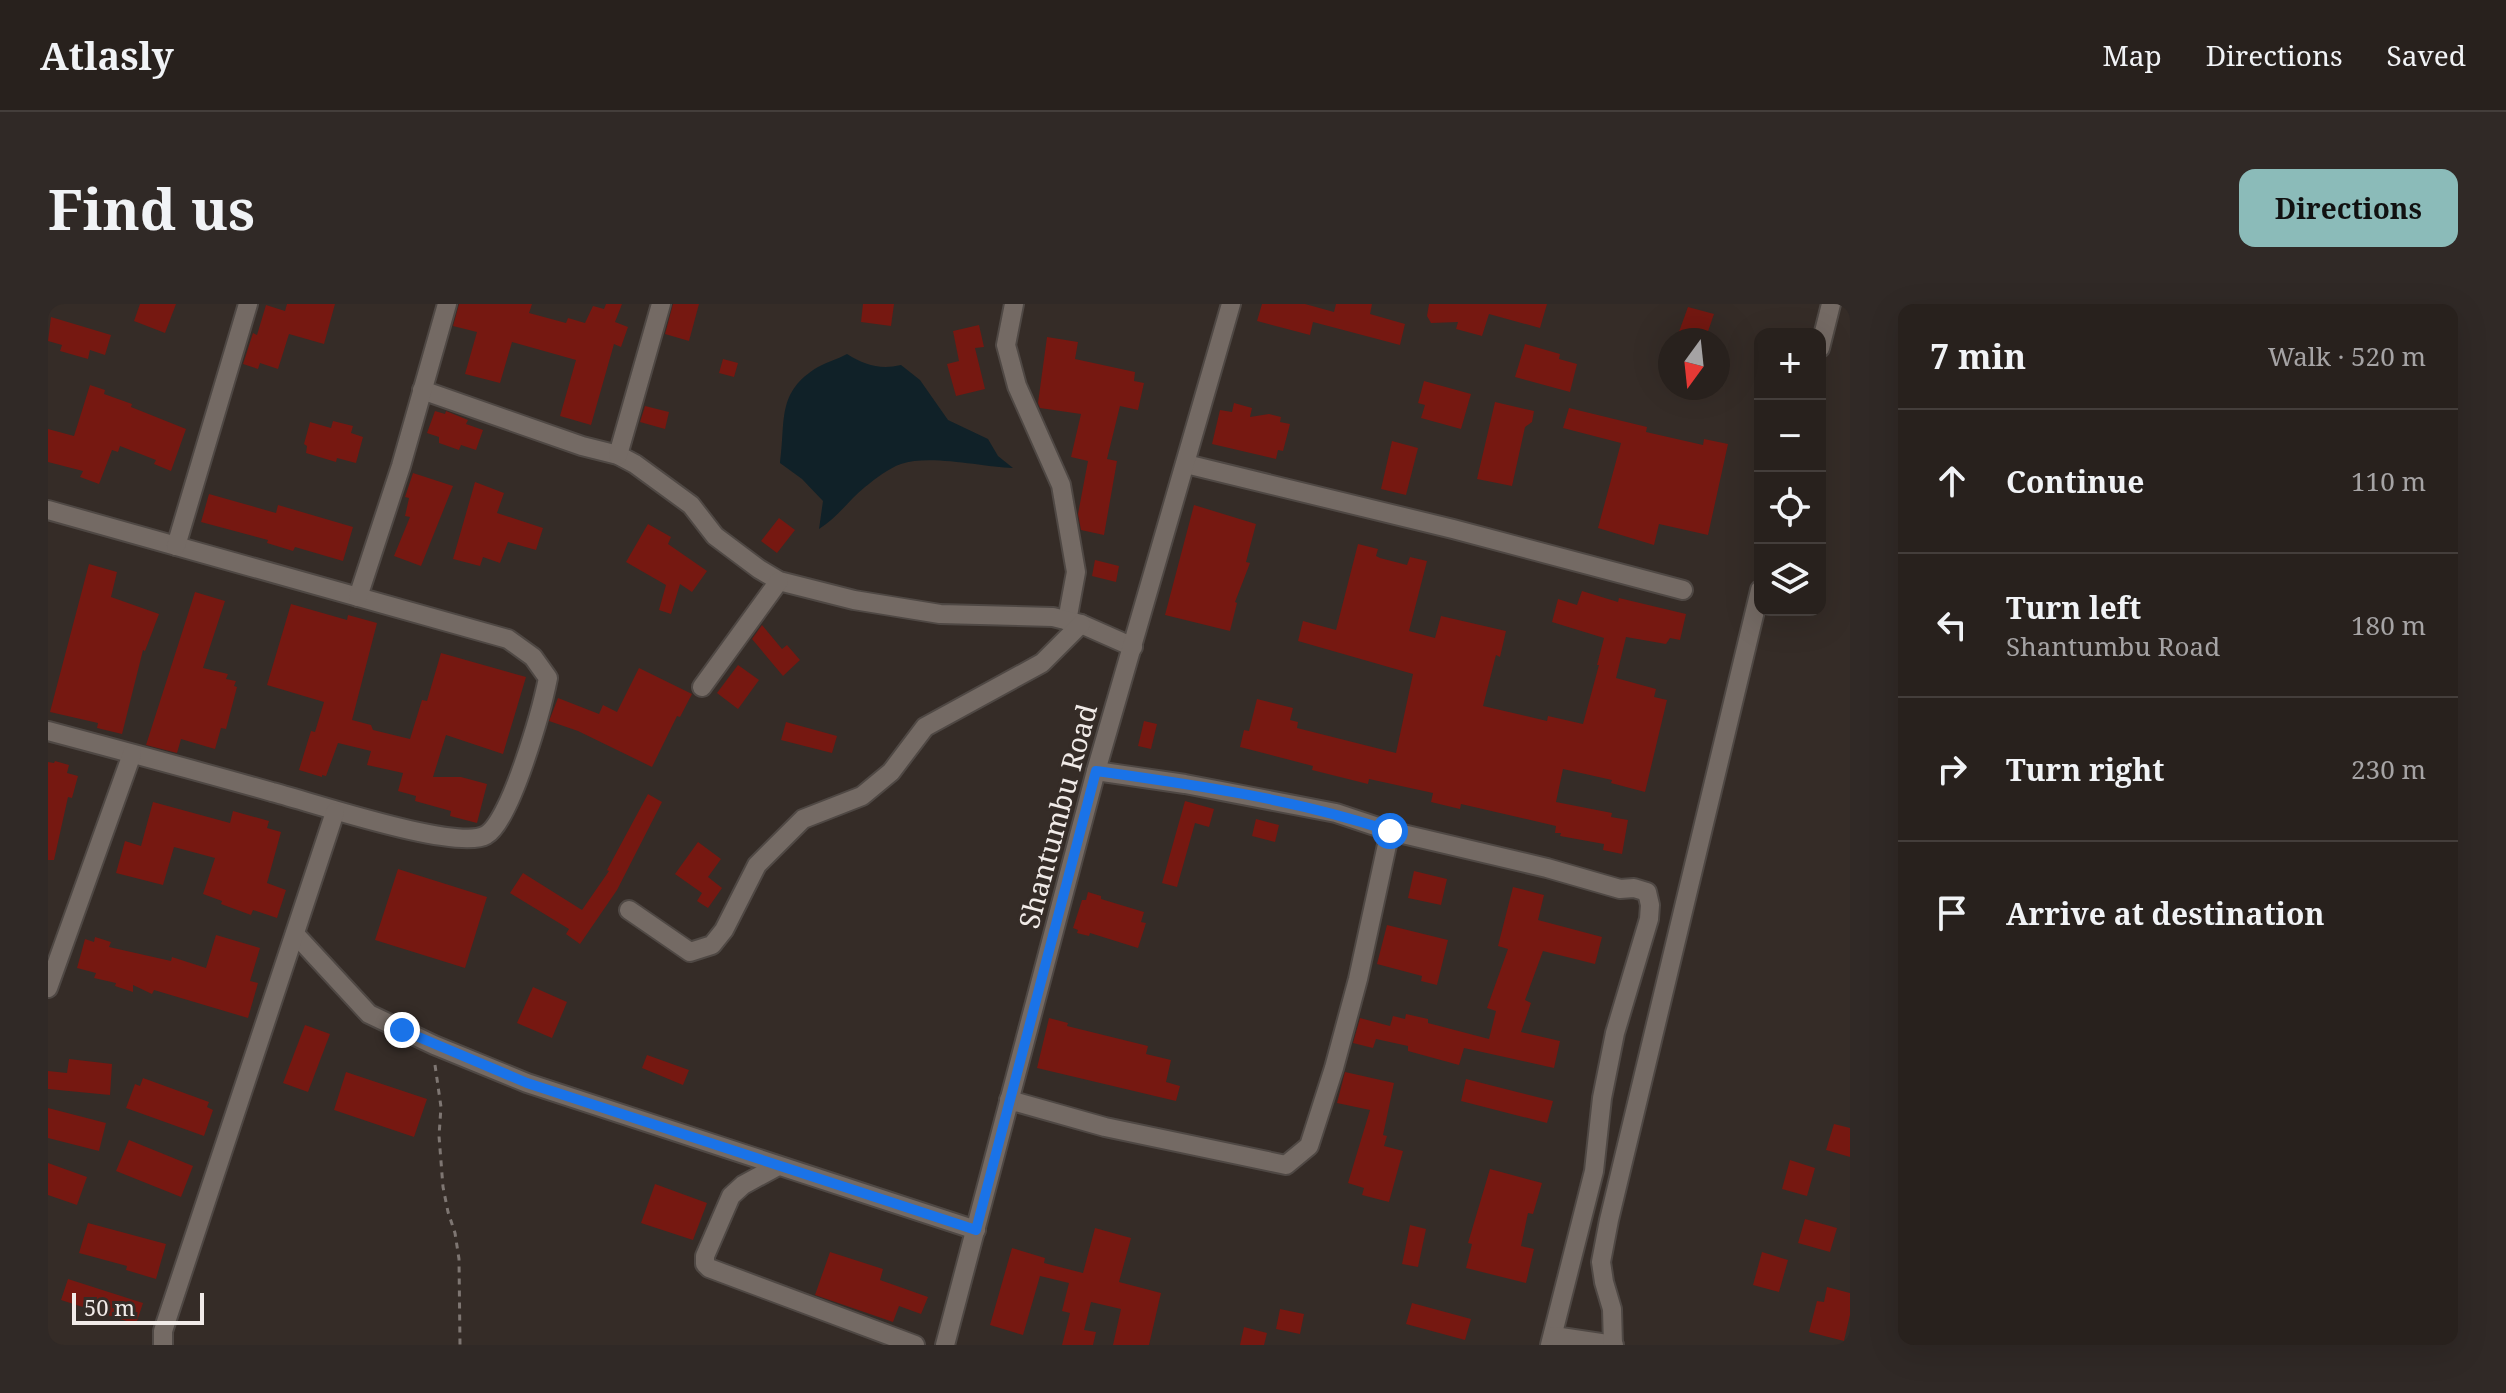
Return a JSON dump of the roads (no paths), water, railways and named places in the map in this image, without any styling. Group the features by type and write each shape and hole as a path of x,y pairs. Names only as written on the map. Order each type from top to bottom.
{"street":[{"path":"176,546 248,304"},
{"path":"358,597 401,466 447,304"},
{"path":"618,455 661,304"},
{"path":"629,910 690,952 712,945 724,930 757,865 803,819 862,796 891,772 925,727 1042,663 1074,622 1076,572 1061,485 1017,386 1006,345 1014,304"},
{"name":"Shantumbu Road","path":"945,1345 1096,771 1231,304"},
{"path":"1825,328 1831,304"},
{"path":"422,390 582,446 618,455 635,464 691,505 715,536 779,581 854,600 940,614 1053,617 1074,622 1133,647"},
{"path":"1186,464 1453,529 1683,590"},
{"path":"48,510 508,639 533,657 548,678 542,707 496,826 486,835 464,839 335,812 277,793 48,731"},
{"path":"702,687 779,581"},
{"path":"1096,771 1185,784 1336,813 1390,831 1547,868 1620,889 1634,888 1647,892 1649,919 1615,1033 1602,1098 1594,1171 1552,1340 1613,1345 1612,1309 1601,1262 1606,1234 1754,615"},
{"path":"48,988 132,754"},
{"path":"163,1345 163,1331 335,812"},
{"path":"1009,1100 1105,1127 1286,1165 1309,1146 1334,1068 1358,979 1390,831"},
{"path":"295,934 369,1014 434,1045 527,1083 976,1230"},
{"path":"778,1166 743,1185 731,1196 705,1256 705,1264 915,1345"}],"water":[{"path":"847,354 873,366 901,365 920,380 948,420 988,439 998,456 1013,468 926,460 901,464 869,484 819,529 823,501 802,479 780,463 784,421 789,397 795,387 818,367"}]}
